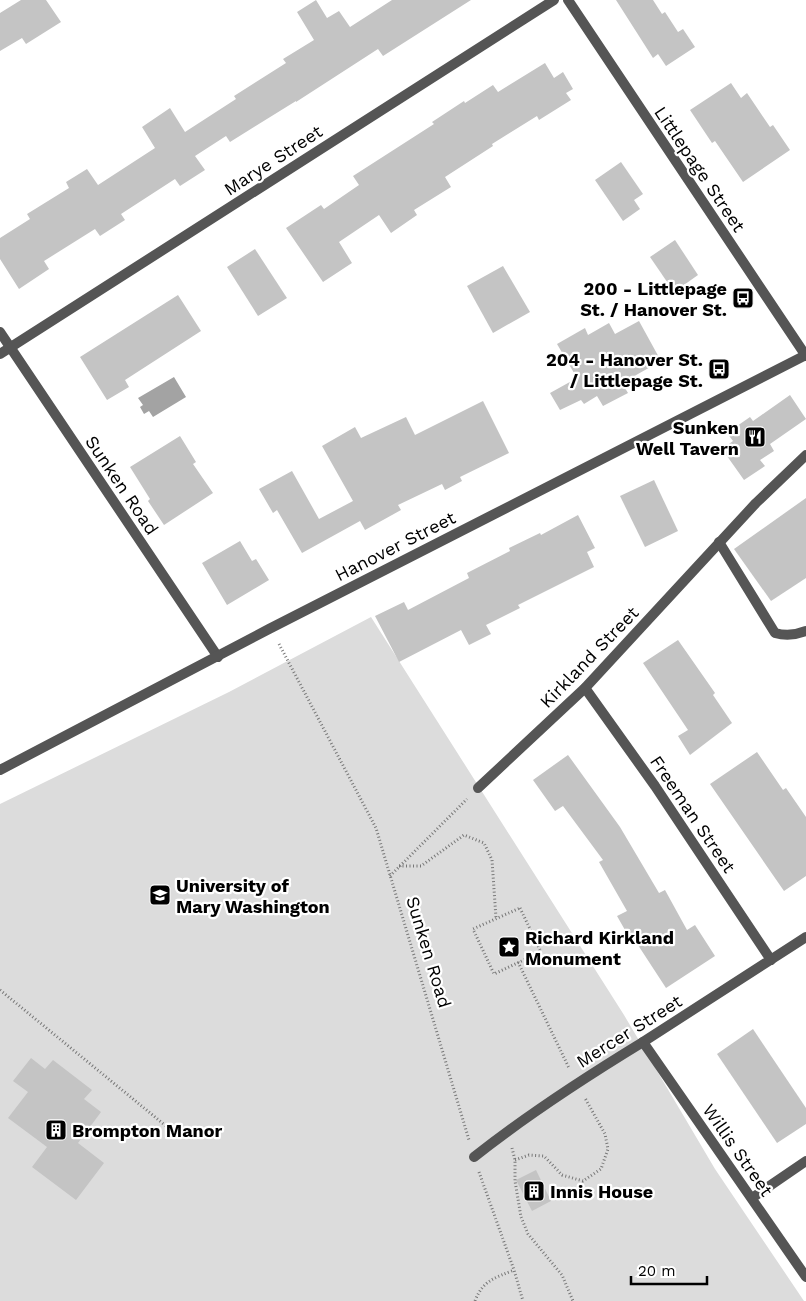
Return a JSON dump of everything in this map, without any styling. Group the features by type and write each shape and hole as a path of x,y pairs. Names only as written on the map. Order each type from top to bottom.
{"street":[{"name":"Marye Street","path":"0,354 554,0"},
{"name":"Littlepage Street","path":"568,0 806,355"},
{"name":"Sunken Road","path":"0,332 218,656"},
{"name":"Hanover Street","path":"0,770 269,629 806,355"},
{"name":"Kirkland Street","path":"478,788 585,688 719,542 806,455"},
{"path":"719,542 775,633 806,632"},
{"name":"Freeman Street","path":"585,688 655,786 771,960"},
{"name":"Mercer Street","path":"474,1157 507,1131 576,1083 806,938"},
{"name":"Willis Street","path":"643,1042 806,1277"},
{"path":"752,1198 806,1161"}],"path":[{"name":"Sunken Road","path":"269,629 376,828 474,1157 523,1301"},
{"path":"390,876 478,788"},
{"path":"399,866 421,866 464,836 484,843 492,860 496,918"},
{"path":"520,908 541,952 494,974 473,929 496,918 520,908"},
{"path":"0,990 166,1126"},
{"path":"515,1160 515,1181 522,1217 528,1234 562,1275 573,1301"},
{"path":"475,1301 482,1287 489,1281 514,1270"}],"shaded area":[{"path":"174,377 186,397 153,417 149,411 144,414 140,407 143,405 138,398"},
{"path":"371,617 624,1015 715,1169 804,1301 0,1301 0,804 229,692"}],"building":[{"path":"21,0 46,0 61,22 26,44 22,38 0,51 0,13"},
{"path":"316,0 327,18 339,11 350,27 392,0 471,0 383,56 378,49 230,142 226,136 195,156 205,170 180,186 175,179 121,214 125,220 100,236 95,229 44,261 49,269 19,289 0,259 0,238 30,219 27,214 69,188 66,182 87,169 98,185 155,148 142,127 170,108 185,132 236,99 234,96 286,63 283,59 314,40 297,12"},
{"path":"616,0 653,0 662,14 665,12 678,32 683,29 695,47 666,66 658,54 653,58"},
{"path":"545,63 554,78 563,72 573,89 566,93 571,100 539,120 537,116 492,144 493,146 445,177 451,187 414,210 417,215 391,233 379,215 339,242 352,263 323,282 286,228 321,205 324,209 359,185 353,176 434,124 432,122 464,101 465,103 493,85 498,92"},
{"path":"731,83 741,98 747,93 770,127 773,125 790,150 743,182 715,141 712,143 690,110"},
{"path":"621,162 643,194 634,200 640,209 623,221 595,180"},
{"path":"675,240 698,275 674,292 650,257"},
{"path":"255,249 287,298 258,316 227,267"},
{"path":"503,266 530,312 493,333 467,286"},
{"path":"178,295 201,331 125,380 129,387 107,400 80,357"},
{"path":"639,321 661,361 622,383 628,393 603,406 597,396 584,404 581,400 560,410 550,393 577,378 557,344 585,328 588,335 609,323 615,334"},
{"name":"Sunken Well Tavern","path":"790,395 806,419 770,444 774,451 760,460 765,466 744,480 722,449 733,441 727,433 750,417 753,421"},
{"path":"483,401 509,453 460,477 462,481 445,490 442,484 398,505 401,510 365,530 360,521 302,553 277,510 273,513 259,489 292,471 319,519 353,501 322,446 355,427 361,438 406,417 415,435"},
{"path":"180,436 196,462 193,464 213,493 164,525 148,501 150,499 130,467"},
{"path":"654,480 678,531 645,547 620,496"},
{"path":"806,498 806,578 771,601 734,549"},
{"path":"578,515 595,548 587,552 594,567 518,605 520,608 486,625 491,634 469,645 461,630 399,662 375,616 404,602 408,610 469,578 467,573 510,551 509,548 540,533 541,535"},
{"path":"240,541 252,561 256,559 269,580 227,605 202,563"},
{"path":"678,640 715,693 713,695 732,723 690,755 678,736 688,730 643,663"},
{"path":"757,752 783,790 786,788 806,817 806,876 784,891 710,784"},
{"path":"568,755 620,827 659,893 665,890 687,930 695,925 715,956 666,988 636,942 633,944 617,916 627,911 599,862 603,860 563,806 555,811 533,780"},
{"path":"753,1029 806,1108 806,1124 777,1143 717,1054"},
{"name":"Brompton Manor","path":"31,1058 45,1069 53,1060 92,1090 84,1099 101,1112 78,1143 104,1163 76,1200 32,1167 47,1147 8,1118 28,1092 13,1081"},
{"name":"Innis House","path":"536,1170 551,1201 532,1211 516,1180"}],"place":[{"name":"200 - Littlepage St. / Hanover St.","path":"743,298"},
{"name":"204 - Hanover St. / Littlepage St.","path":"719,369"},
{"name":"Sunken Well Tavern","path":"755,437"},
{"name":"University of Mary Washington","path":"160,895"},
{"name":"Richard Kirkland Monument","path":"509,947"},
{"name":"Brompton Manor","path":"56,1130"},
{"name":"Innis House","path":"534,1191"}]}
